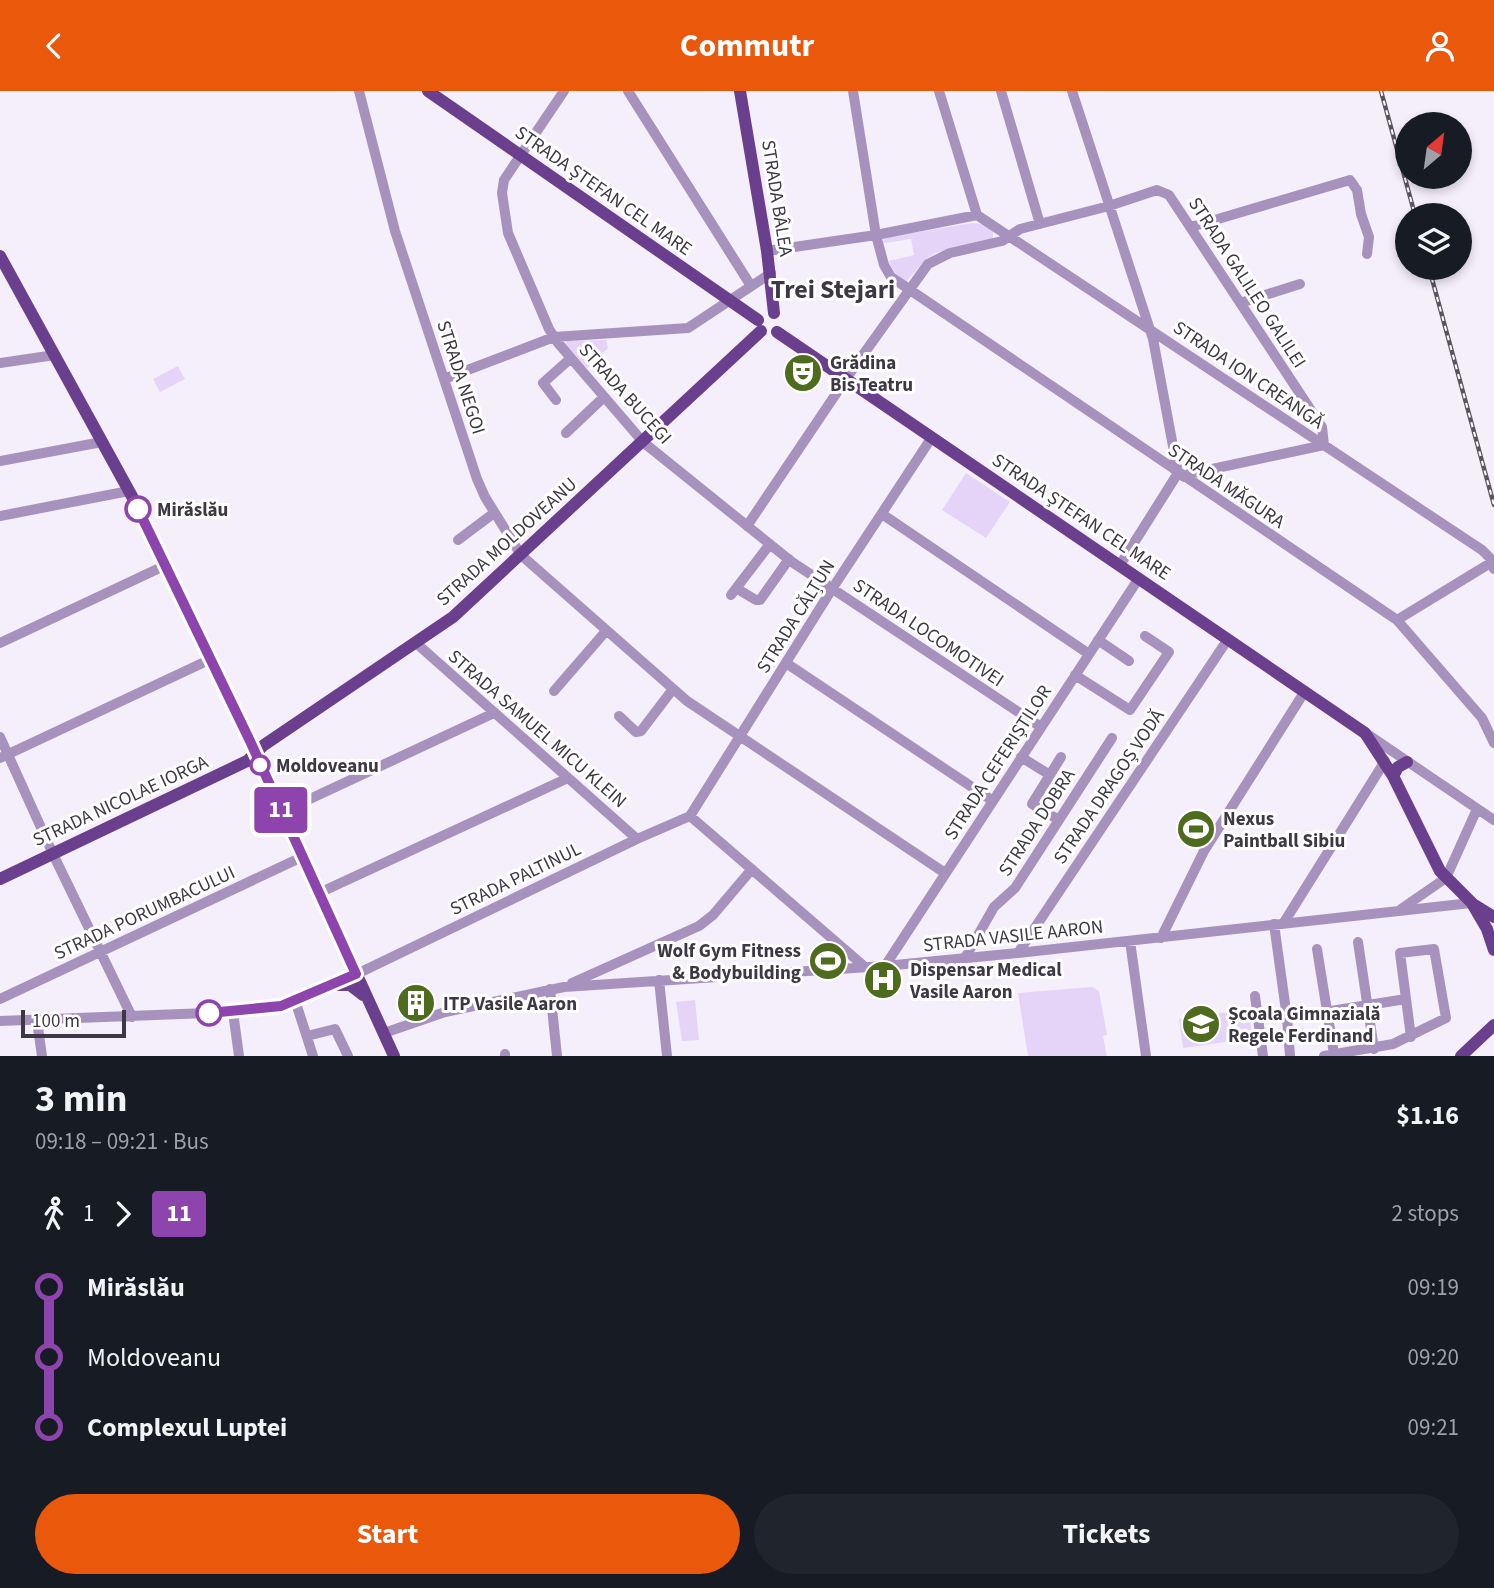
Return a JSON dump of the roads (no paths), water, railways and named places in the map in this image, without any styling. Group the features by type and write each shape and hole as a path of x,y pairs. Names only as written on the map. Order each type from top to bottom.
{"main road":[{"name":"STRADA ȘTEFAN CEL MARE","path":"428,91 730,301 760,326"},
{"name":"STRADA BÂLEA","path":"740,91 768,251 774,313"},
{"path":"2,263 129,491 166,565 394,1056"},
{"path":"766,312 774,313 781,324 777,332 769,335 760,326 766,312"},
{"name":"STRADA MOLDOVEANU","path":"255,753 453,617 643,442 760,326"},
{"name":"STRADA ȘTEFAN CEL MARE","path":"777,332 1365,733 1385,761 1427,850 1446,878 1472,904 1494,917"},
{"name":"STRADA NICOLAE IORGA","path":"0,879 247,761 255,753"},
{"path":"1393,776 1398,767 1406,762"},
{"path":"1472,904 1487,929 1494,950"},
{"path":"329,985 350,985 369,1003"},
{"path":"1483,1037 1494,1014"},
{"path":"1461,1056 1494,1025"}],"street":[{"name":"STRADA NEGOI","path":"359,91 395,230 480,487 521,555 694,707 945,873"},
{"name":"STRADA BUCEGI","path":"564,91 504,180 503,206 508,233 554,337 643,442 789,559 832,589"},
{"path":"628,91 751,286"},
{"name":"STRADA MĂGURA","path":"853,91 876,235 886,270 894,280 1397,620 1482,717 1494,743"},
{"path":"768,251 876,235 977,215 939,91"},
{"path":"1001,91 1040,224"},
{"path":"1072,91 1155,344 1181,475 1120,565"},
{"path":"1191,227 1350,180 1357,190 1369,237 1367,254"},
{"name":"STRADA GALILEO GALILEI","path":"1109,206 1153,191 1161,190 1169,195 1322,427 1324,445"},
{"path":"747,526 923,269 940,256 994,244 1020,229 1109,206"},
{"name":"STRADA ION CREANGĂ","path":"977,215 1011,235 1482,550 1493,565"},
{"path":"444,379 554,337 684,329 771,274"},
{"path":"1240,303 1300,284"},
{"path":"0,363 55,355"},
{"path":"556,400 543,383 571,358"},
{"path":"566,433 604,397"},
{"name":"STRADA CĂLȚUN","path":"690,816 832,589 932,437"},
{"path":"0,461 102,442"},
{"path":"1181,475 1324,445"},
{"path":"0,516 129,491"},
{"path":"458,540 494,513"},
{"path":"882,514 1089,654"},
{"path":"770,544 735,593 760,600 789,559"},
{"path":"0,643 166,565"},
{"path":"1397,620 1493,565"},
{"name":"STRADA CEFERIȘTILOR","path":"885,965 1139,578"},
{"name":"STRADA LOCOMOTIVEI","path":"832,589 1041,727"},
{"path":"554,691 606,631"},
{"path":"1075,675 1130,710 1170,652 1145,636"},
{"name":"STRADA DRAGOȘ VODĂ","path":"1018,953 1227,639"},
{"path":"1098,640 1129,661"},
{"name":"STRADA SAMUEL MICU KLEIN","path":"416,643 637,839"},
{"path":"4,756 211,659"},
{"path":"786,663 993,801"},
{"path":"619,716 638,732 673,689"},
{"path":"1161,938 1204,851 1305,691"},
{"path":"282,812 494,713"},
{"name":"STRADA ȘTEFAN CEL MARE","path":"1365,733 1494,820"},
{"path":"0,737 4,756 132,1017"},
{"name":"STRADA DOBRA","path":"965,958 995,907 1014,888 1112,739"},
{"path":"1021,757 1050,775"},
{"path":"1059,820 1032,804 1061,757"},
{"path":"1290,1056 1279,924 1385,761"},
{"path":"319,893 568,778"},
{"path":"1446,878 1477,809"},
{"path":"690,816 865,967"},
{"name":"STRADA PALTINUL","path":"0,1021 132,1017 274,1008 356,974 690,816"},
{"name":"STRADA PORUMBACULUI","path":"0,999 302,857"},
{"path":"564,987 699,926 713,915 752,869"},
{"name":"STRADA VASILE AARON","path":"1399,910 1446,878"},
{"name":"STRADA VASILE AARON","path":"384,1033 445,1012 564,987 965,958 1472,904"},
{"path":"1129,941 1146,1056"},
{"path":"1358,943 1374,1049"},
{"path":"1317,949 1327,1012 1329,1055 1393,1045 1411,1037 1446,1018 1436,951 1432,949 1400,953 1411,1037"},
{"path":"659,980 667,1056"},
{"path":"550,989 557,1056"},
{"path":"1255,996 1263,1056"},
{"path":"1287,1018 1406,999"},
{"path":"295,1000 313,1056"},
{"path":"233,1012 239,1056"},
{"path":"37,1021 42,1056"},
{"path":"307,1036 334,1029 348,1056"}],"railway":[{"path":"1381,91 1412,203"},
{"path":"1432,280 1494,505"}],"place":[{"name":"Grădina Bis Teatru","path":"803,373"},
{"name":"Mirăslău","path":"138,509"},
{"name":"Moldoveanu","path":"260,765"},
{"name":"Nexus Paintball Sibiu","path":"1196,829"},
{"name":"Wolf Gym Fitness & Bodybuilding","path":"828,961"},
{"name":"Dispensar Medical Vasile Aaron","path":"883,980"},
{"name":"ITP Vasile Aaron","path":"416,1003"},
{"name":"Școala Gimnazială Regele Ferdinand","path":"1201,1024"}],"district":[{"name":"Trei Stejari","path":"833,289"}]}
